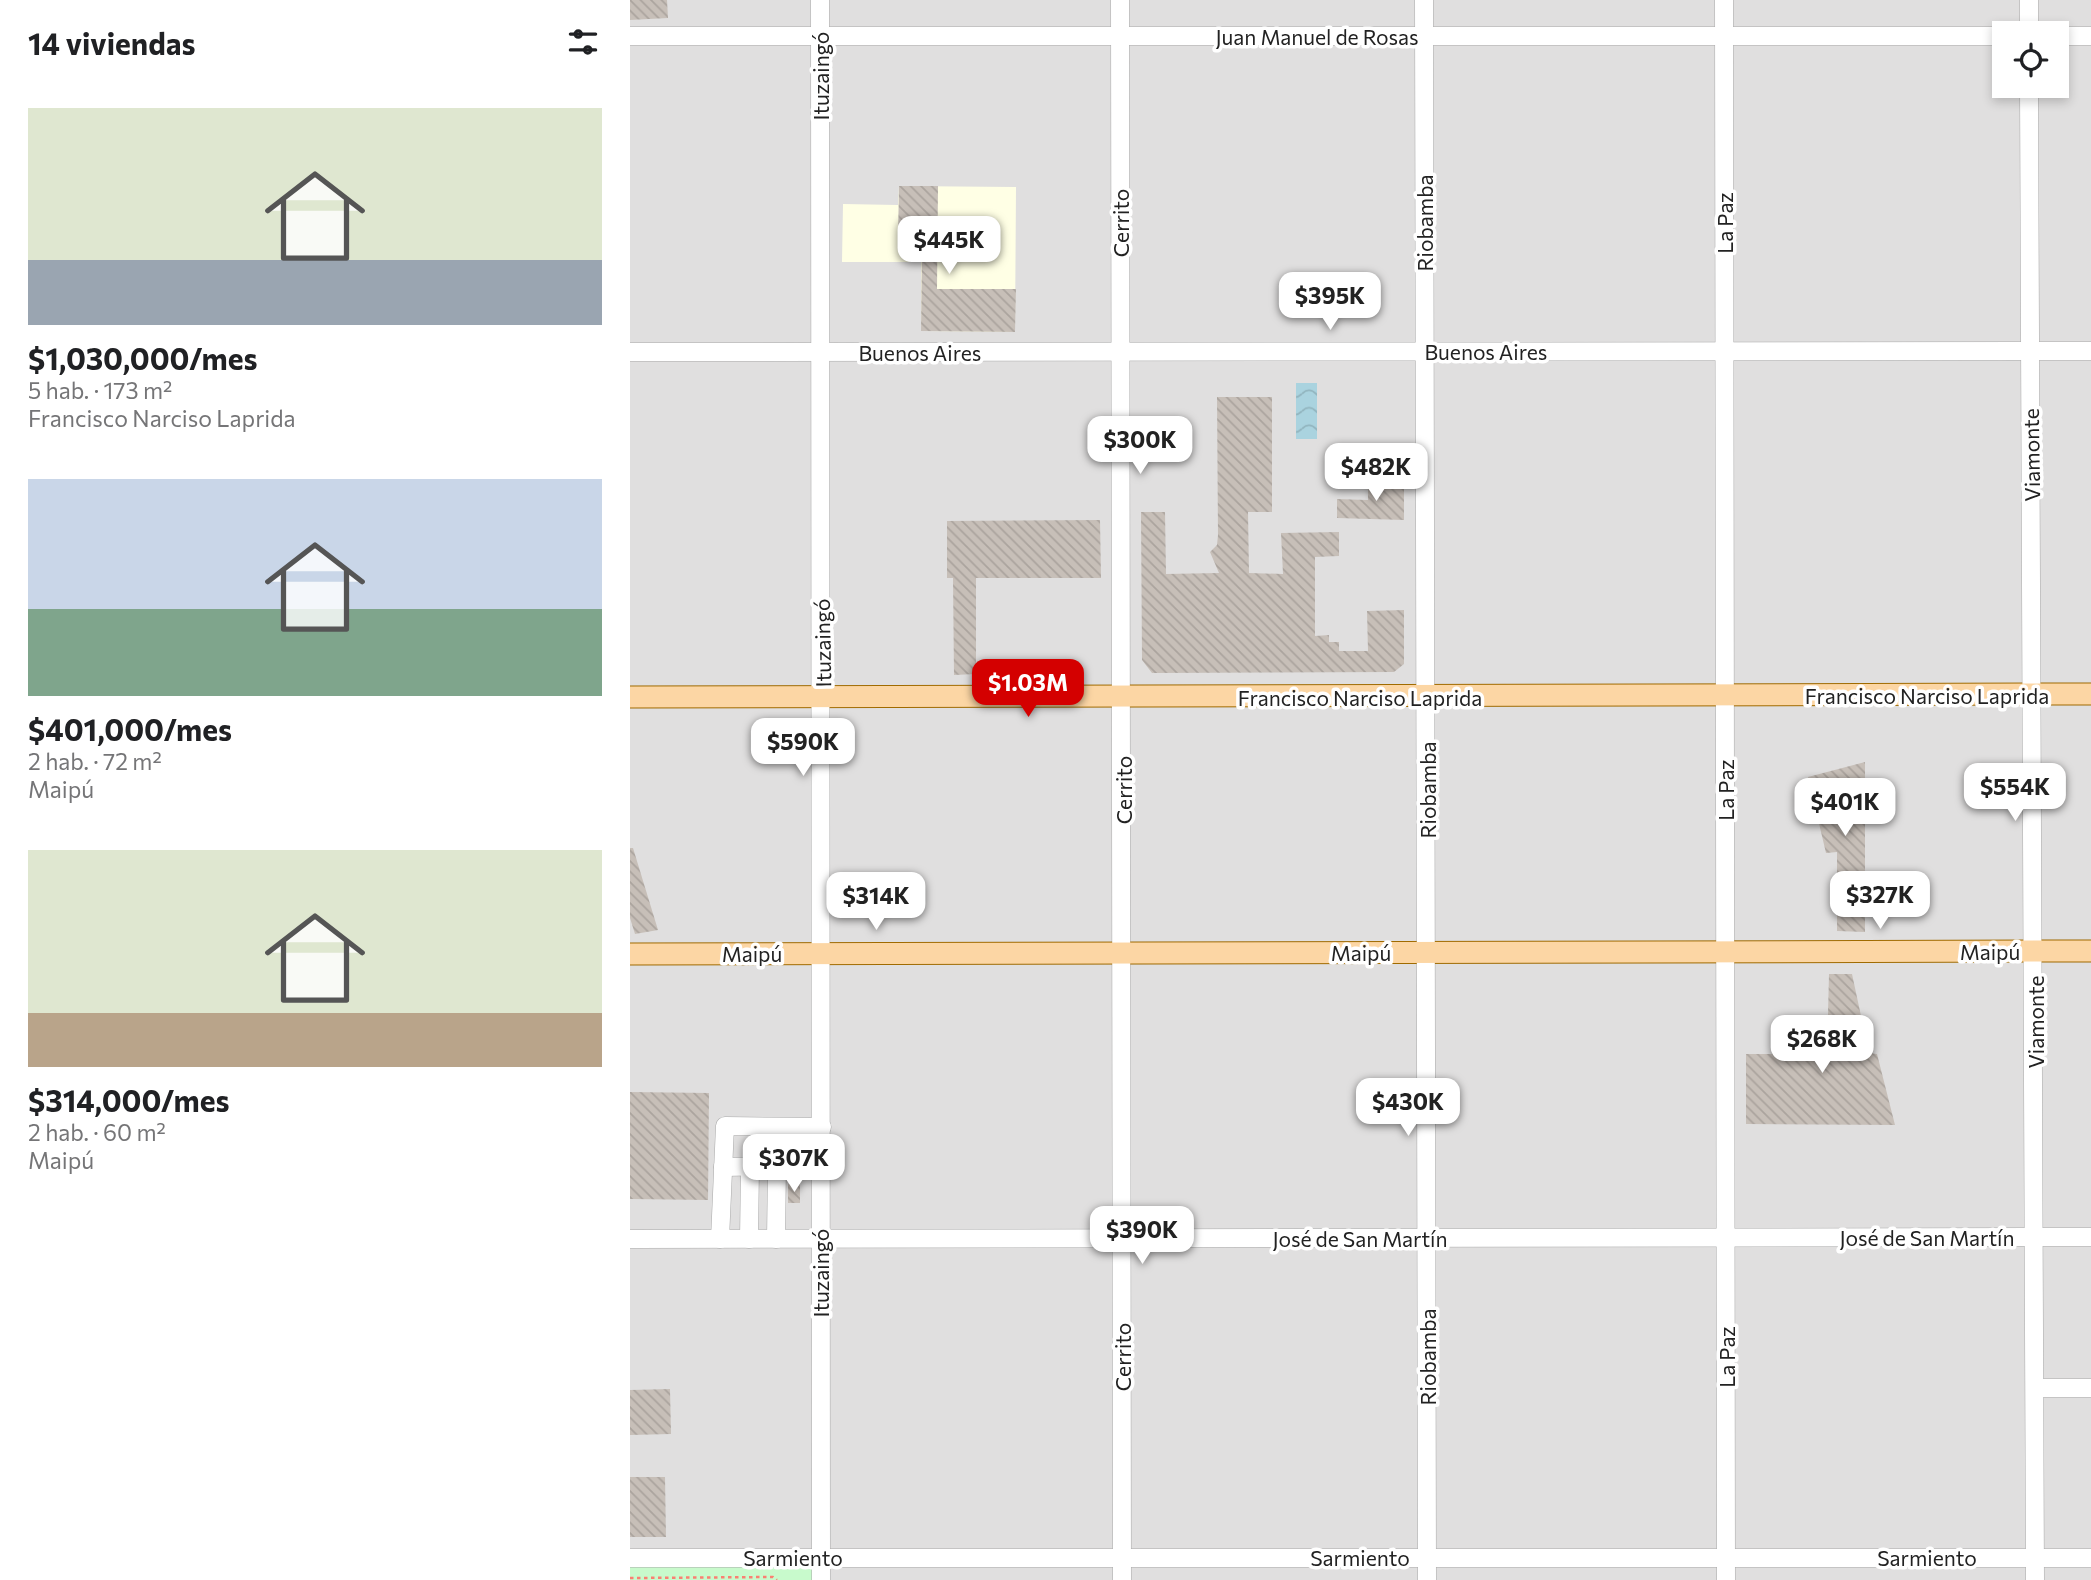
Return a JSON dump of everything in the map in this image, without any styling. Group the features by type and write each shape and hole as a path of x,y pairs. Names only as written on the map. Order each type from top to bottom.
{"main road":[{"name":"Francisco Narciso Laprida","path":"630,697 822,699 2091,694"},
{"name":"Maipú","path":"630,954 2091,951"}],"street":[{"name":"Ituzaingó","path":"820,0 819,352 823,953 821,1580"},
{"name":"Cerrito","path":"1120,0 1122,1580"},
{"name":"Riobamba","path":"1424,0 1427,1580"},
{"name":"La Paz","path":"1724,0 1726,1580"},
{"path":"2029,0 2029,21"},
{"name":"Juan Manuel de Rosas","path":"630,36 1992,36"},
{"path":"2069,36 2091,36"},
{"name":"Viamonte","path":"2029,98 2034,695 2035,1580"},
{"name":"Buenos Aires","path":"630,352 2091,351"},
{"path":"720,1239 725,1126 822,1127"},
{"path":"723,1167 821,1165"},
{"path":"749,1239 750,1166"},
{"path":"776,1239 777,1166"},
{"name":"José de San Martín","path":"630,1239 2091,1237"},
{"path":"2035,1388 2091,1388"},
{"name":"Sarmiento","path":"630,1558 2091,1558"}],"path":[{"path":"630,1578 773,1577 777,1580"}],"shaded area":[{"path":"630,0 2091,0 2091,1580 630,1580"},
{"path":"899,186 1016,187 1015,332 921,331 921,262 842,262 843,204 898,205"}],"green space":[{"path":"820,1556 821,1580 630,1580 630,1558"}],"water":[{"path":"1296,383 1317,383 1317,439 1296,439"}],"building":[{"path":"630,0 667,0 668,18 630,20"},
{"path":"899,186 938,186 937,289 1016,289 1015,332 921,331 922,236 898,236"},
{"path":"1217,397 1272,397 1272,512 1248,512 1249,573 1283,574 1281,533 1339,532 1339,556 1315,557 1315,636 1329,635 1329,642 1339,642 1339,651 1368,651 1367,611 1404,610 1404,664 1394,672 1152,673 1142,660 1141,512 1165,512 1166,574 1219,573 1210,552 1217,545 1218,535"},
{"path":"1368,480 1404,481 1404,520 1337,518 1337,499 1368,500"},
{"path":"1100,520 1101,578 976,578 976,674 954,675 953,578 947,578 947,521"},
{"path":"1865,762 1865,932 1837,931 1837,852 1826,853 1808,777"},
{"path":"630,848 633,848 658,930 635,934 630,918"},
{"path":"1829,974 1852,974 1869,1053 1877,1054 1895,1125 1746,1124 1746,1054 1827,1054"},
{"path":"630,1092 709,1093 708,1200 630,1199"},
{"path":"748,1138 783,1138 783,1154 748,1155"},
{"path":"788,1184 800,1184 800,1203 788,1203"},
{"path":"670,1389 671,1434 630,1435 630,1390"},
{"path":"630,1477 665,1477 666,1537 630,1537"}]}
